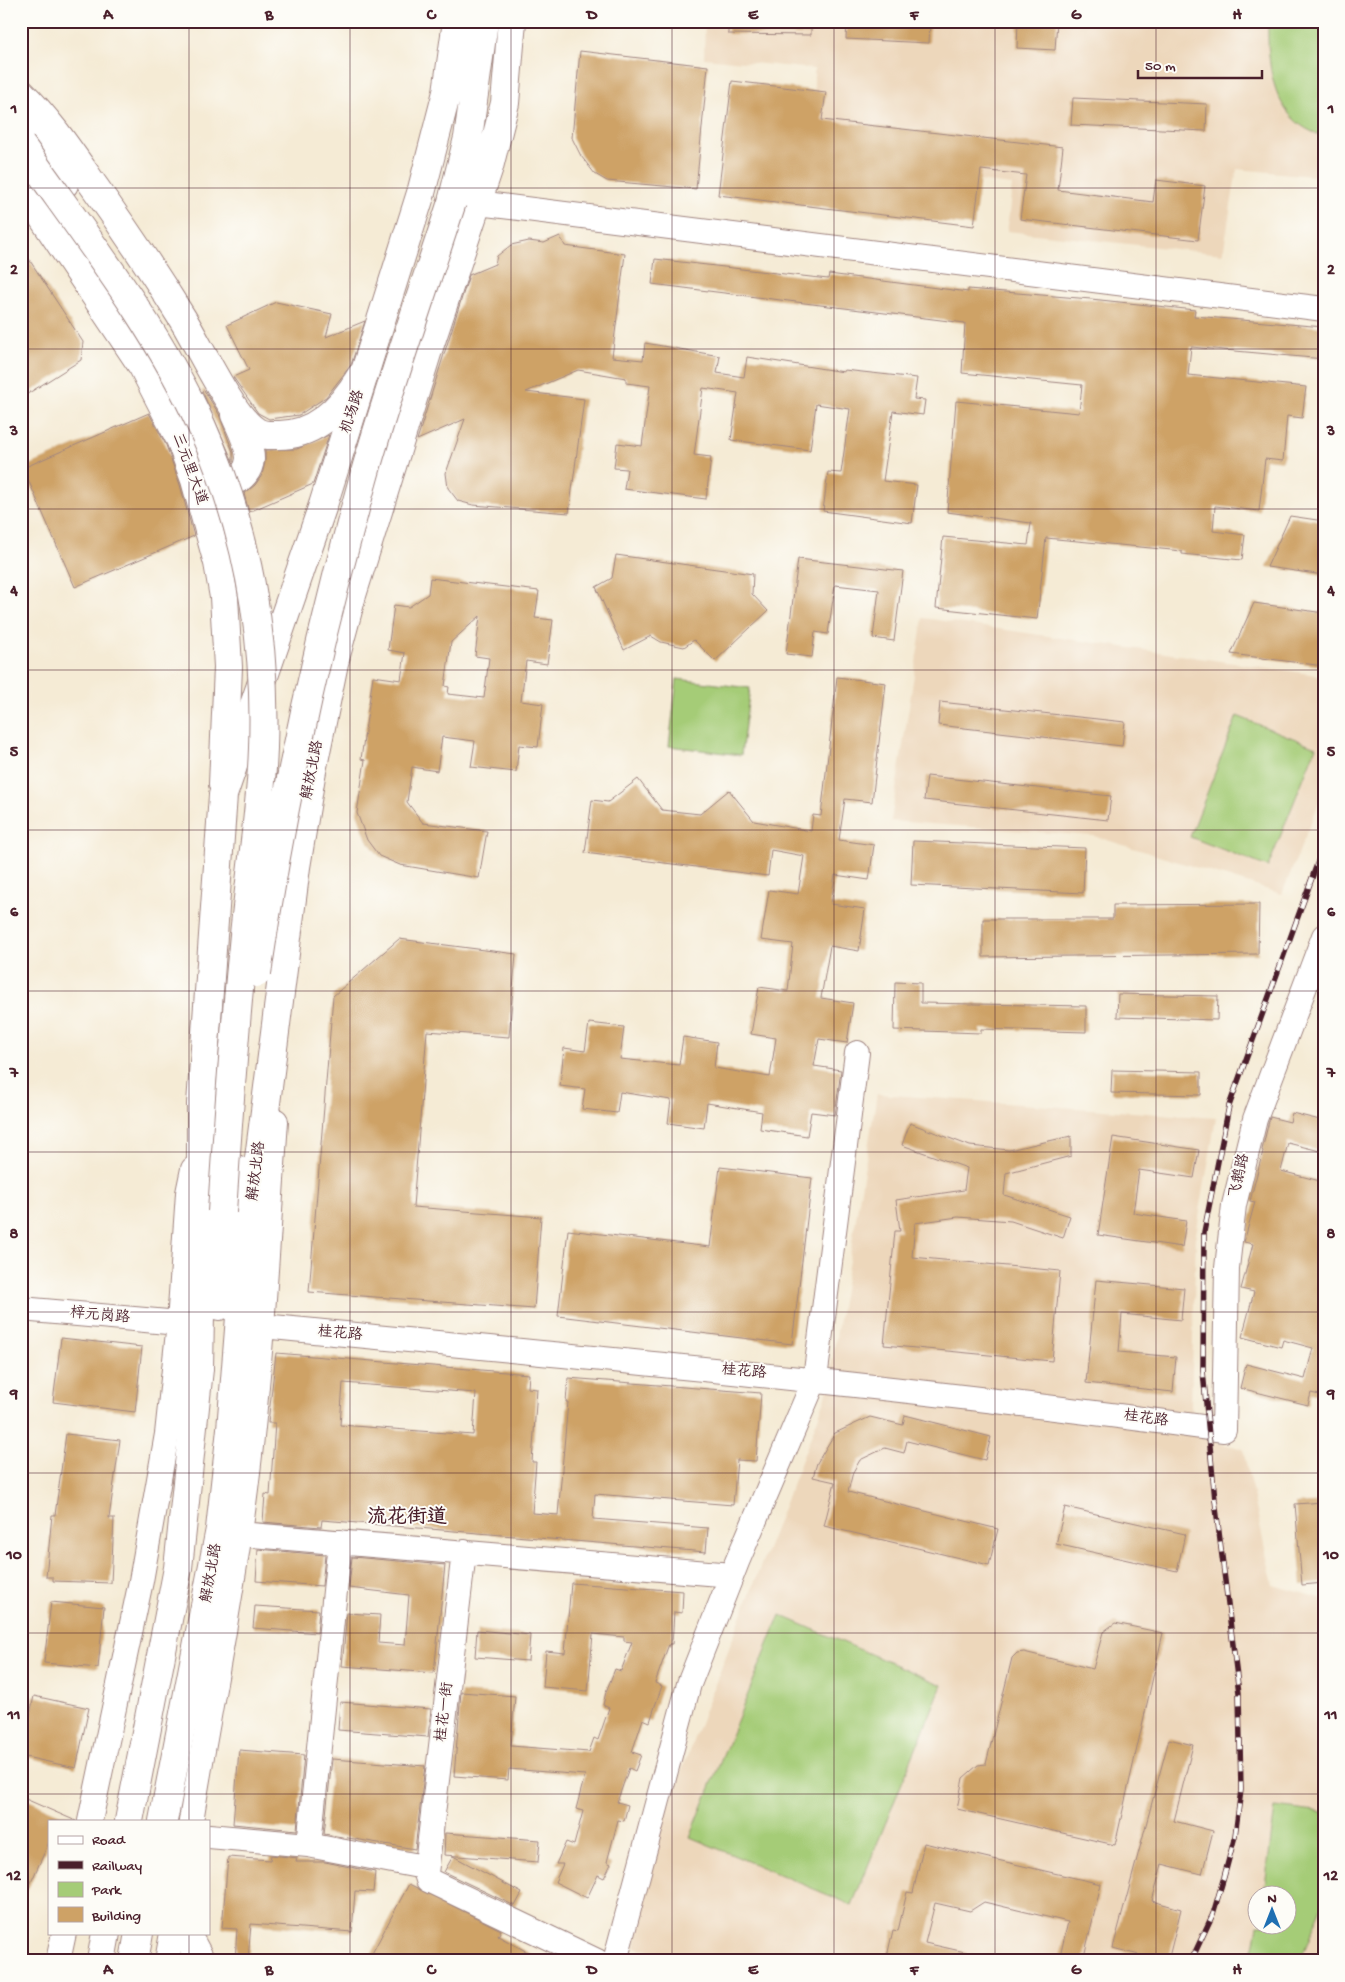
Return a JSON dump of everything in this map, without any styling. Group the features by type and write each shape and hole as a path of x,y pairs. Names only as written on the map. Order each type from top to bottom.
{"main road":[{"name":"机场路","path":"223,795 323,505 433,150 453,58 457,21"},
{"path":"323,505 324,515 336,531 346,535 358,534 373,525 428,350 465,203 468,138 484,21"},
{"path":"222,1212 276,859 313,671 367,467 465,203 505,103 512,21"},
{"path":"21,93 54,130 149,265 199,347 227,398 248,449 250,460 245,475 230,484 210,484 200,478 187,459"},
{"path":"21,117 49,162 124,268 165,332"},
{"path":"21,145 134,306 172,368 193,408 225,488 246,557 261,654 263,749 234,1042 222,1212 219,1298 209,1448 196,1548 161,1771 161,1820"},
{"name":"三元里大道","path":"21,185 143,367 162,402 187,459 218,563 224,597 228,667 223,795"},
{"path":"227,398 256,432 268,436 283,436 305,431 333,413 344,401 369,361"},
{"name":"解放北路","path":"161,1820 220,1528 232,1420 242,1292 288,930 308,791 334,663 373,525"},
{"path":"129,1820 170,1610 187,1488 199,1369 201,1269 200,1149 204,1052 223,795 242,781 260,773 277,772 295,776 303,782 308,791"},
{"path":"242,1292 235,1192 236,1141 254,940"},
{"path":"101,1961 106,1934"},
{"path":"134,1961 140,1934"},
{"path":"187,1934 201,1961"}],"street":[{"path":"465,203 1324,309"},
{"path":"191,1820 240,1534 249,1466 262,1326 288,930"},
{"name":"飞鹅路","path":"1224,1430 1227,1268 1234,1205 1255,1119 1324,936"},
{"path":"615,1961 689,1684 732,1575 815,1379 858,1053"},
{"path":"90,1820 135,1609 160,1475 179,1323 188,1193 200,1149"},
{"name":"梓元岗路","path":"21,1309 179,1323"},
{"name":"桂花路","path":"262,1326 815,1379 1058,1407 1224,1430"},
{"path":"240,1534 732,1575"},
{"path":"310,1836 340,1542"},
{"name":"桂花一街","path":"426,1873 464,1552"},
{"path":"210,1836 308,1845 378,1856 424,1867 428,1880 597,1961"},
{"path":"58,1961 64,1934"},
{"path":"168,1961 172,1934"}],"shaded area":[{"path":"705,21 1324,21 1324,177 1237,169 1223,254 1007,231 1012,185 814,162 814,69 704,58"},
{"path":"923,618 1324,676 1324,790 1282,894 1094,836 891,821"},
{"path":"877,1094 1216,1118 1196,1234 1191,1405 1197,1437 1243,1449 1273,1585 1324,1599 1324,1961 687,1961 635,1947 654,1842 826,1397"}],"green space":[{"path":"1268,21 1324,21 1324,136 1307,129 1293,118 1283,105 1276,90 1272,73 1269,56"},
{"path":"677,679 750,688 741,755 669,746"},
{"path":"1237,716 1316,747 1268,867 1190,837"},
{"path":"780,1615 942,1685 852,1905 690,1837"},
{"path":"1275,1807 1324,1813 1324,1902 1300,1961 1248,1961 1254,1947 1256,1934 1298,1934 1298,1884 1265,1884"}],"building":[{"path":"728,21 811,21 811,35 728,34"},
{"path":"847,21 930,21 929,43 846,39"},
{"path":"1018,21 1057,21 1055,50 1017,48"},
{"path":"580,51 708,66 696,189 607,181 595,174 581,156 572,138"},
{"path":"732,81 826,92 822,120 1063,147 1058,190 1153,202 1156,180 1205,186 1198,240 1020,219 1026,175 981,170 974,226 718,195"},
{"path":"1073,98 1207,104 1206,131 1071,125"},
{"path":"560,236 565,246 625,254 612,357 643,360 645,343 720,356 717,373 744,377 747,357 844,372 844,370 917,378 914,399 925,400 923,415 893,411 883,481 917,485 912,523 823,511 828,472 841,473 850,409 816,404 810,450 731,440 738,393 703,388 694,455 711,457 706,499 624,489 627,469 614,468 617,443 642,446 650,386 626,383 626,378 578,370 526,392 584,399 569,513 473,505 458,501 448,488 446,473 465,419 417,440 469,275 495,264 497,256 511,245 529,241 544,243"},
{"path":"21,247 83,342 81,360 21,398"},
{"path":"655,259 828,279 829,274 968,292 968,289 1091,299 1195,310 1194,316 1324,327 1324,359 1191,347 1188,375 1306,387 1302,418 1287,416 1283,461 1265,459 1259,511 1215,506 1213,531 1245,535 1242,560 1182,554 1182,551 1046,538 1037,619 936,608 943,537 1028,545 1031,523 947,512 956,401 1079,413 1082,385 962,373 965,323 652,284"},
{"path":"276,302 332,314 326,337 365,321 351,365 326,397 299,415 269,419 258,413 233,377 249,370 227,325"},
{"path":"204,390 219,414 233,452 233,462 202,391"},
{"path":"149,413 166,445 180,485 194,536 75,587 23,468"},
{"path":"329,435 313,484 249,512 244,494 255,485 262,475 265,450 297,449"},
{"path":"1290,516 1324,521 1324,575 1267,567"},
{"path":"616,555 753,574 752,594 768,611 715,661 694,640 684,647 661,642 651,636 624,650 596,587 612,578"},
{"path":"798,559 903,571 894,641 873,638 879,590 835,585 828,634 815,632 812,657 786,654"},
{"path":"430,578 539,591 535,618 553,620 547,664 526,661 521,701 543,704 538,747 519,745 516,772 471,767 475,741 442,737 437,771 412,767 407,802 423,823 487,831 479,878 400,865 379,856 367,840 357,813 365,760 361,759 373,676 401,680 405,653 388,650 394,605 409,607 428,594","holes":["480,616 475,656 489,658 484,698 448,694 449,687 445,686 451,642"]},
{"path":"1254,603 1324,613 1324,666 1231,654"},
{"path":"837,677 886,683 872,802 845,799 839,840 874,845 869,880 835,875 831,904 865,909 859,951 830,946 821,998 853,1003 847,1043 819,1039 814,1066 841,1070 835,1115 811,1112 807,1136 760,1129 762,1112 707,1103 704,1128 668,1123 671,1100 620,1092 617,1113 582,1109 585,1089 560,1086 564,1048 585,1051 589,1023 624,1027 620,1059 679,1065 683,1037 717,1042 714,1068 770,1077 776,1038 751,1034 759,987 788,991 793,944 761,940 769,890 798,894 804,856 771,850 768,876 585,853 592,800 608,802 638,779 662,810 700,814 729,790 754,821 811,831 813,815 821,816"},
{"path":"940,702 1125,722 1122,746 938,725"},
{"path":"927,776 1111,796 1108,820 924,800"},
{"path":"913,841 1085,848 1083,893 911,885"},
{"path":"1259,904 1258,954 983,957 983,919 1113,919 1113,905"},
{"path":"399,939 516,954 509,1037 427,1031 413,1207 541,1217 534,1309 309,1292 333,996"},
{"path":"895,982 921,983 921,1003 1086,1006 1086,1032 981,1029 981,1033 894,1030"},
{"path":"1118,994 1218,996 1217,1020 1117,1017"},
{"path":"1112,1070 1201,1072 1201,1095 1111,1093"},
{"path":"1292,1113 1324,1121 1324,1152 1288,1143 1281,1171 1324,1182 1324,1396 1311,1393 1308,1405 1240,1388 1246,1364 1305,1379 1313,1348 1283,1340 1281,1347 1242,1337 1254,1292 1241,1289 1253,1244 1244,1242 1255,1202 1250,1201 1270,1117 1290,1122"},
{"path":"910,1123 970,1146 1009,1150 1071,1136 1071,1156 1006,1173 1004,1195 1070,1216 1063,1238 1011,1221 958,1217 915,1223 912,1257 1060,1271 1052,1361 884,1345 895,1231 900,1231 896,1200 964,1190 967,1168 902,1145"},
{"path":"1113,1137 1199,1150 1194,1178 1139,1170 1133,1213 1186,1221 1182,1247 1098,1235"},
{"path":"720,1167 812,1178 792,1344 558,1316 568,1230 710,1247"},
{"path":"1096,1280 1184,1288 1181,1320 1122,1314 1119,1352 1176,1357 1173,1392 1086,1383"},
{"path":"61,1338 142,1347 135,1412 53,1402"},
{"path":"276,1353 529,1374 528,1388 537,1389 532,1462 536,1462 532,1513 558,1515 568,1402 566,1402 568,1378 761,1393 756,1461 737,1460 733,1505 595,1494 593,1519 708,1528 706,1552 322,1520 321,1527 263,1522 265,1494 270,1495 275,1423 268,1423","holes":["343,1383 476,1393 473,1435 340,1425"]},
{"path":"905,1415 991,1437 985,1460 907,1441 904,1453 885,1448 860,1460 853,1472 848,1492 998,1529 989,1565 824,1526 835,1482 813,1477 817,1463 835,1433 870,1417 903,1425"},
{"path":"66,1434 120,1440 109,1518 114,1518 111,1583 53,1581 53,1577 46,1577 52,1515 55,1515"},
{"path":"1324,1502 1324,1583 1302,1585 1295,1504"},
{"path":"1065,1507 1185,1534 1177,1571 1056,1544"},
{"path":"258,1549 325,1555 322,1586 256,1581"},
{"path":"352,1557 445,1565 434,1673 342,1666 347,1613 380,1615 378,1643 405,1645 409,1595 349,1588"},
{"path":"571,1583 683,1591 682,1613 674,1612 672,1644 669,1644 655,1683 662,1686 650,1722 643,1719 632,1752 641,1755 635,1771 629,1768 617,1802 628,1805 624,1821 618,1820 607,1862 611,1864 604,1878 598,1875 587,1898 555,1882 563,1864 556,1864 566,1842 574,1845 583,1811 576,1809 585,1775 509,1769 508,1780 454,1776 461,1692 515,1696 511,1746 589,1752 594,1738 598,1740 609,1708 603,1705 606,1692 615,1669 621,1671 632,1642 624,1641 624,1637 593,1634 588,1691 543,1687 546,1651 565,1653"},
{"path":"51,1602 104,1607 98,1668 44,1663"},
{"path":"255,1606 319,1610 317,1633 253,1628"},
{"path":"1115,1623 1163,1633 1115,1845 957,1809 963,1778 978,1765 986,1764 1012,1658 1017,1653 1024,1652 1093,1669 1103,1632"},
{"path":"477,1630 530,1635 528,1661 475,1657"},
{"path":"34,1696 89,1708 76,1768 21,1756"},
{"path":"340,1702 431,1709 428,1737 338,1730"},
{"path":"1169,1739 1193,1745 1174,1821 1213,1831 1202,1874 1162,1864 1152,1901 1181,1909 1168,1961 1161,1961 1113,1948"},
{"path":"239,1750 304,1755 297,1830 233,1824"},
{"path":"332,1759 425,1766 415,1849 324,1834"},
{"path":"21,1797 74,1820 48,1820 48,1844 21,1905"},
{"path":"445,1833 540,1840 538,1862 444,1855"},
{"path":"924,1843 1101,1884 1083,1961 1059,1961 1068,1922 984,1902 970,1911 935,1903 925,1943 978,1955 977,1961 886,1961 893,1930 898,1931 907,1892 913,1893"},
{"path":"271,1855 297,1858 296,1862 325,1862 375,1872 373,1892 355,1891 352,1932 251,1924 248,1961 235,1961 237,1929 222,1928 228,1857 270,1860"},
{"path":"453,1856 522,1893 515,1906 444,1872"},
{"path":"409,1884 501,1930 498,1936 544,1961 368,1961"}],"railway":[{"path":"1191,1961 1213,1914 1224,1877 1235,1836 1241,1790 1239,1693 1215,1500 1203,1371 1204,1232 1229,1106 1324,845"},
{"path":"21,1951 37,1961"}],"district":[{"name":"流花街道","path":"407,1518"}]}
